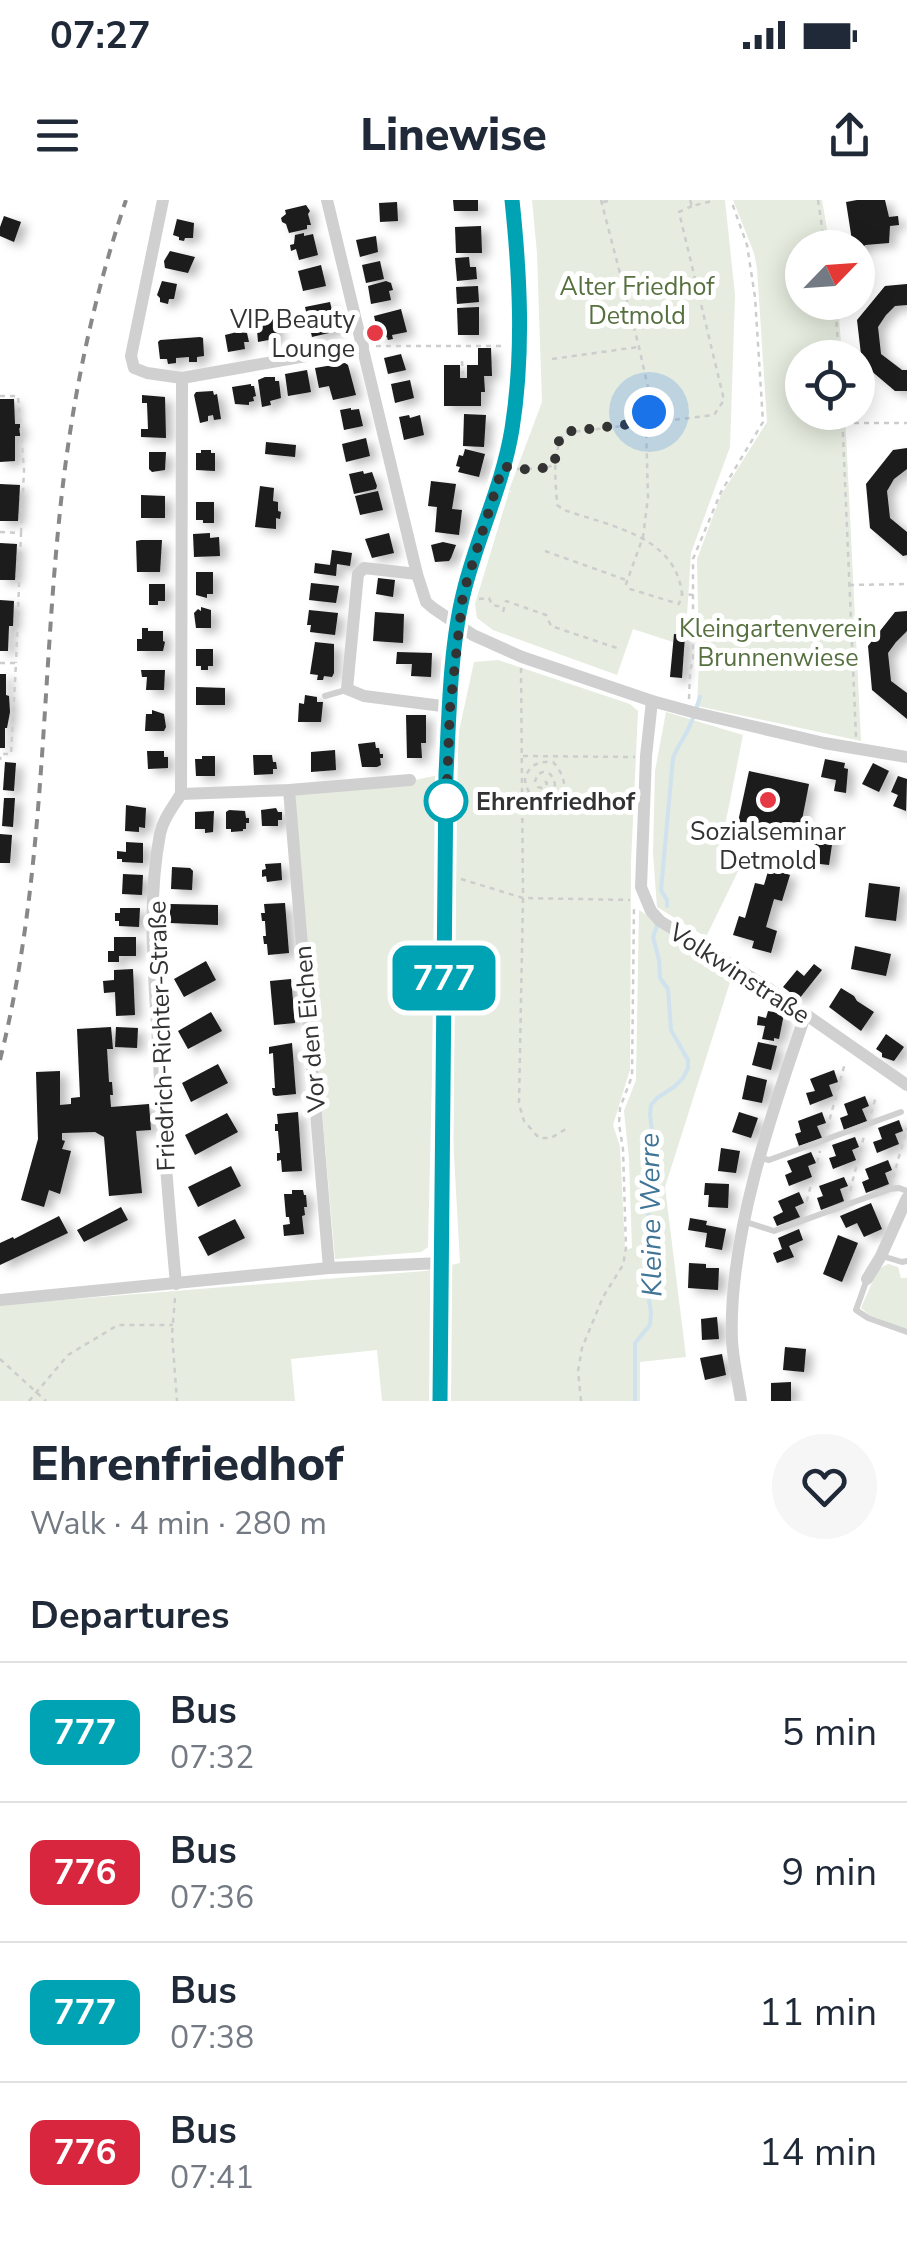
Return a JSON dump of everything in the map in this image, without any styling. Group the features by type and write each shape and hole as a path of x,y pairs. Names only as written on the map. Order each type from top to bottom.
{"street":[{"path":"163,200 131,356 134,368 147,374 182,378 363,346"},
{"path":"327,200 417,574 426,602 432,608 473,635 522,657 652,701 907,757"},
{"path":"440,1401 446,774 463,594 512,432 520,346 512,200"},
{"path":"182,378 173,799 410,780"},
{"path":"417,574 364,568 358,574 348,689 364,696 450,708"},
{"name":"Volkwinstraße","path":"652,701 643,764 641,886 651,912 907,1085"},
{"name":"Vor den Eichen","path":"289,790 329,1268"},
{"name":"Friedrich-Richter-Straße","path":"173,799 160,834 153,964 176,1284"},
{"path":"741,1401 732,1340 736,1275 759,1158 804,1016"},
{"path":"867,1279 907,1198"},
{"path":"0,1300 329,1268 441,1264"}],"lane":[{"path":"324,696 348,689"},
{"path":"759,1158 769,1160 901,1112"},
{"path":"745,1222 774,1231 890,1189 907,1190"},
{"path":"881,1256 907,1261"},
{"path":"867,1279 856,1310 907,1332"}],"path":[{"path":"612,200 601,201 651,401 647,422 648,497 643,538 626,584 630,590 679,604 681,584 660,550 643,538 558,505 554,465 564,432 647,422 714,415 724,400 679,212 712,201"},
{"path":"690,200 692,206"},
{"path":"693,712 693,558 721,492 762,422 748,245 730,200"},
{"path":"818,200 822,230"},
{"path":"363,346 496,346"},
{"path":"552,359 639,346"},
{"path":"462,361 463,378"},
{"path":"0,396 18,396 22,422 11,754 1,754 0,760"},
{"path":"875,423 907,423"},
{"path":"842,430 856,748"},
{"path":"503,466 518,470 554,465"},
{"path":"0,532 21,533"},
{"path":"545,552 627,580"},
{"path":"848,585 907,584"},
{"path":"463,594 482,600 490,598 492,605 503,610 506,600 546,616 552,626 620,649"},
{"path":"682,594 692,595"},
{"path":"9,627 17,627"},
{"path":"522,657 519,1104 524,1121 539,1138 551,1138 568,1127"},
{"path":"0,662 16,663"},
{"path":"522,756 643,764"},
{"path":"522,810 543,812 564,794 560,770 552,762 544,759 528,770 524,780 536,798 543,800 555,790 553,778 543,772 538,774 538,787 546,786 544,781 553,778"},
{"path":"445,876 523,898 634,900 632,1076 620,1108 619,1124 624,1150 626,1248 623,1265 603,1297 582,1348 578,1371 580,1401"},
{"path":"803,1214 845,1063"},
{"path":"890,1189 907,1128"},
{"path":"849,1195 856,1164"},
{"path":"176,1284 173,1325 178,1401"},
{"path":"28,1401 68,1356 118,1325 173,1325"},
{"path":"1,1360 46,1401"}],"green space":[{"name":"Alter Friedhof Detmold","path":"532,200 725,200 735,295 730,447 691,553 685,646 633,629 617,675 493,630 477,618 475,604 509,490 542,402"},
{"name":"Kleingartenverein Brunnenwiese","path":"733,200 822,200 827,230 785,230 785,320 839,320 841,340 785,340 785,430 846,430 861,741 697,706 697,559 721,495 767,422 754,253"},
{"path":"498,660 630,704 638,711 631,863 630,1070 613,1125 620,1146 625,1250 632,1248 624,1111 636,1080 639,910 733,973 665,1187 686,1357 640,1362 640,1401 382,1401 377,1350 291,1359 295,1401 0,1401 0,1305 425,1271 460,1263 453,1137 458,736 474,662"},
{"path":"666,712 743,735 720,851 745,857 706,937 657,907 653,853 655,771"},
{"path":"439,775 428,1247 421,1252 335,1259 294,795"},
{"path":"888,1264 898,1267 901,1278 907,1278 907,1329 869,1315 861,1308 878,1269"}],"building":[{"path":"453,200 478,200 478,211 454,211"},
{"path":"885,200 889,217 898,216 899,225 890,226 889,243 875,244 875,230 850,230 846,202"},
{"path":"397,202 398,221 380,222 379,203"},
{"path":"306,205 311,225 289,233 281,218 285,210"},
{"path":"4,216 21,222 14,242 0,236"},
{"path":"177,219 194,223 193,238 184,241 173,235"},
{"path":"481,226 482,253 456,253 455,227"},
{"path":"313,234 318,255 299,260 296,249 291,251 290,245 294,244 295,235"},
{"path":"376,236 378,252 360,257 356,240"},
{"path":"170,251 195,257 188,273 165,268"},
{"path":"469,257 470,267 476,267 477,279 457,281 455,258"},
{"path":"380,261 384,279 366,283 362,265"},
{"path":"321,265 326,286 303,291 298,271"},
{"path":"162,281 177,284 174,299 169,299 168,304 160,302 157,295"},
{"path":"386,281 393,290 389,291 391,300 371,304 368,286"},
{"path":"907,284 907,305 895,306 878,327 881,354 907,370 907,391 895,391 875,374 875,340 859,340 857,320 875,320 875,298 885,286"},
{"path":"478,286 479,302 457,304 456,287"},
{"path":"330,302 337,331 312,337 305,307"},
{"path":"479,307 479,335 458,335 457,308"},
{"path":"401,309 407,332 392,335 393,339 379,338 374,316"},
{"path":"274,315 279,338 258,342 256,318"},
{"path":"247,333 249,342 244,342 245,349 228,352 225,335"},
{"path":"200,337 204,356 197,357 197,362 189,362 189,357 176,358 176,363 168,364 167,359 160,359 160,340"},
{"path":"478,348 491,348 492,376 484,376 481,406 444,406 444,365 460,365 460,378 467,378 467,365 478,365"},
{"path":"401,354 406,370 388,374 384,358"},
{"path":"345,363 356,395 333,400 329,386 319,388 315,368"},
{"path":"307,370 311,392 288,396 285,374"},
{"path":"265,377 279,381 281,398 262,407 258,380"},
{"path":"410,380 414,398 395,403 391,384"},
{"path":"251,384 254,401 249,405 235,404 232,387"},
{"path":"213,391 217,394 221,419 214,420 213,415 200,423 194,395"},
{"path":"142,395 165,397 166,438 141,437 141,429 148,429 147,403 142,403"},
{"path":"0,399 14,399 15,424 20,424 20,436 15,436 15,461 0,462"},
{"path":"359,409 363,426 344,430 340,410"},
{"path":"464,414 486,415 484,447 463,446"},
{"path":"420,415 424,435 404,440 399,417"},
{"path":"366,438 370,456 346,462 342,444"},
{"path":"266,442 296,445 295,457 265,454"},
{"path":"907,448 907,469 887,491 890,518 907,532 907,555 903,556 870,528 866,484 893,450"},
{"path":"465,449 485,454 479,477 458,472 459,455 463,456"},
{"path":"149,452 166,452 165,470 149,469"},
{"path":"196,453 215,453 215,471 196,470"},
{"path":"372,472 376,489 354,494 349,474"},
{"path":"431,481 456,484 452,509 462,510 459,535 435,532 437,507 428,506"},
{"path":"0,484 20,485 18,521 0,521"},
{"path":"260,486 274,488 273,501 278,502 281,512 280,519 276,518 276,529 255,527"},
{"path":"378,491 383,510 360,515 355,496"},
{"path":"141,495 165,496 165,518 141,518"},
{"path":"196,502 214,502 214,523 196,520"},
{"path":"210,533 210,538 219,537 220,556 194,557 193,534"},
{"path":"389,533 394,553 372,558 365,539"},
{"path":"162,540 160,572 137,572 136,541"},
{"path":"0,543 17,544 15,580 0,580"},
{"path":"431,545 456,545 451,558 435,562"},
{"path":"332,550 352,553 350,566 337,564 336,576 314,573 315,563 330,565"},
{"path":"196,572 213,572 213,594 207,594 207,598 196,595"},
{"path":"378,578 395,580 393,597 376,594"},
{"path":"311,583 339,586 336,603 309,600"},
{"path":"149,584 165,584 165,601 149,605"},
{"path":"0,600 14,601 8,651 0,651"},
{"path":"201,607 211,610 211,628 196,628 194,613 201,611"},
{"path":"309,610 338,613 335,635 310,632"},
{"path":"907,611 907,631 888,653 891,681 907,693 907,719 872,690 868,646 895,612"},
{"path":"375,612 404,614 403,643 373,641"},
{"path":"142,628 163,631 163,651 137,651"},
{"path":"674,634 685,635 682,678 670,677"},
{"path":"315,642 334,644 332,677 317,680 318,675 310,674"},
{"path":"196,649 213,649 213,666 208,666 208,670 196,666"},
{"path":"397,652 432,653 431,677 411,676 412,664 396,664"},
{"path":"141,670 165,670 164,690 146,690 147,677 142,677"},
{"path":"0,674 6,674 9,696 5,748 0,748"},
{"path":"196,687 225,688 225,705 196,705"},
{"path":"305,695 323,702 321,722 298,722 299,703 304,704"},
{"path":"152,710 164,714 164,731 145,731 146,714 152,714"},
{"path":"406,715 426,715 422,758 407,758"},
{"path":"375,742 383,754 381,765 362,767 358,744"},
{"path":"335,750 336,770 311,772 311,752"},
{"path":"147,751 164,751 168,768 148,769"},
{"path":"253,755 272,755 277,769 273,769 273,774 254,775"},
{"path":"215,756 215,776 196,776 195,759"},
{"path":"825,759 845,763 846,793 834,791 836,780 821,777"},
{"path":"5,762 16,763 14,791 3,790"},
{"path":"873,763 889,771 879,792 862,784"},
{"path":"749,771 809,784 799,835 738,822"},
{"path":"898,776 907,779 906,811 893,806 898,795 891,792"},
{"path":"4,798 15,798 13,827 2,826"},
{"path":"126,805 146,808 145,828 139,827 139,832 125,831"},
{"path":"276,808 282,812 278,826 262,826 261,810"},
{"path":"229,810 245,811 249,818 246,829 226,829"},
{"path":"214,811 213,832 195,829 195,812"},
{"path":"816,828 834,831 829,865 811,863"},
{"path":"0,834 12,835 10,863 0,863"},
{"path":"126,842 143,843 143,863 117,859 117,851 126,852"},
{"path":"281,863 282,880 267,882 266,876 262,877 265,864"},
{"path":"172,867 193,871 192,890 171,889"},
{"path":"769,868 790,875 782,901 774,899 766,927 777,931 771,953 752,948 754,941 733,935 739,916 745,918 755,883 764,885"},
{"path":"123,874 143,875 142,895 122,894"},
{"path":"869,883 900,887 896,921 865,917"},
{"path":"285,903 289,953 268,955 261,913 265,913 264,904"},
{"path":"170,904 218,905 218,925 170,923"},
{"path":"120,908 140,908 139,927 119,926 115,913 120,913"},
{"path":"114,937 136,937 136,956 119,956 119,962 108,962 108,951 114,951"},
{"path":"855,946 891,954 886,976 851,969"},
{"path":"206,961 216,980 184,997 174,979"},
{"path":"814,964 822,970 799,999 783,987 797,970 804,976"},
{"path":"133,969 135,1015 116,1016 115,992 104,993 103,981 114,980 114,970"},
{"path":"291,979 295,1023 274,1025 270,981"},
{"path":"841,988 874,1012 861,1031 829,1007"},
{"path":"768,1011 784,1014 779,1039 774,1041 762,1039 765,1026 757,1025 758,1016 766,1018"},
{"path":"211,1012 222,1031 188,1049 178,1031"},
{"path":"111,1027 113,1049 107,1049 111,1107 149,1104 151,1130 136,1131 142,1193 109,1196 104,1137 95,1132 62,1133 62,1149 71,1151 60,1194 49,1190 44,1207 21,1200 38,1139 36,1072 60,1071 60,1105 71,1104 71,1098 80,1097 77,1029"},
{"path":"116,1027 138,1028 137,1048 115,1047"},
{"path":"886,1034 904,1047 894,1061 882,1057 876,1049"},
{"path":"758,1042 777,1046 771,1070 752,1065"},
{"path":"292,1043 296,1094 273,1095 273,1053 269,1054 269,1047"},
{"path":"218,1064 228,1083 191,1102 182,1083"},
{"path":"834,1070 838,1082 829,1085 833,1096 810,1105 806,1093 815,1091 810,1079"},
{"path":"747,1075 767,1080 762,1103 742,1099"},
{"path":"865,1096 869,1106 862,1109 867,1121 844,1130 840,1118 848,1115 844,1104"},
{"path":"298,1112 302,1171 282,1172 281,1160 277,1161 277,1114"},
{"path":"739,1112 758,1118 751,1138 732,1132"},
{"path":"822,1112 826,1123 817,1126 822,1138 799,1146 795,1134 801,1132 798,1121"},
{"path":"227,1113 238,1132 195,1155 185,1135"},
{"path":"899,1120 903,1131 895,1134 899,1144 877,1153 873,1142 882,1139 878,1128"},
{"path":"855,1137 859,1147 852,1150 856,1160 833,1169 829,1158 836,1156 832,1145"},
{"path":"721,1148 740,1151 736,1173 718,1171"},
{"path":"811,1152 816,1163 808,1166 812,1177 789,1186 785,1175 792,1172 787,1161"},
{"path":"888,1160 892,1170 885,1173 889,1184 866,1193 862,1182 869,1179 865,1169"},
{"path":"231,1166 241,1186 198,1207 188,1187"},
{"path":"844,1177 848,1186 840,1189 844,1201 821,1210 817,1198 823,1196 819,1186"},
{"path":"705,1183 729,1184 728,1208 708,1207"},
{"path":"292,1190 303,1190 306,1195 304,1234 284,1236 283,1225 290,1224 284,1194 292,1194"},
{"path":"799,1192 804,1203 795,1207 800,1217 777,1226 773,1217 783,1212 778,1201"},
{"path":"871,1203 882,1229 864,1237 857,1223 846,1228 840,1216"},
{"path":"121,1207 128,1220 84,1242 77,1230"},
{"path":"59,1216 68,1233 0,1265 0,1243"},
{"path":"690,1218 726,1229 722,1250 705,1247 707,1233 688,1230"},
{"path":"235,1219 245,1238 208,1256 198,1237"},
{"path":"799,1229 803,1240 789,1246 794,1257 777,1263 773,1253 782,1249 778,1238"},
{"path":"838,1235 858,1243 842,1282 823,1274"},
{"path":"689,1263 719,1268 718,1290 688,1288"},
{"path":"717,1317 719,1339 702,1340 701,1319"},
{"path":"785,1347 806,1349 804,1372 783,1370"},
{"path":"722,1354 726,1375 705,1380 700,1358"},
{"path":"791,1382 791,1401 771,1401 771,1383"}],"waterway":[{"name":"Kleine Werre","path":"696,709 700,697"},
{"name":"Kleine Werre","path":"667,906 661,890 673,758 693,718"},
{"name":"Kleine Werre","path":"635,1401 635,1343 650,1325 651,1313 652,1255 646,1189 654,1146 651,1105 674,1087 688,1068 688,1060 671,1030 668,989 660,978 653,937 657,926"}],"railway":[{"path":"0,1060 15,992 34,855 54,580 70,431 93,315 126,200"}],"bus line":[{"name":"777","path":"440,1401 446,774 463,594 512,432 520,346 512,200"}],"place":[{"name":"VIP Beauty Lounge","path":"375,333"},
{"name":"Sozialseminar Detmold","path":"768,800"},
{"name":"Ehrenfriedhof","path":"446,801"}],"route":[{"path":"446,801 446,808 450,708 463,594 503,466 518,470 546,468 554,465 564,432 647,422 649,412"}]}
